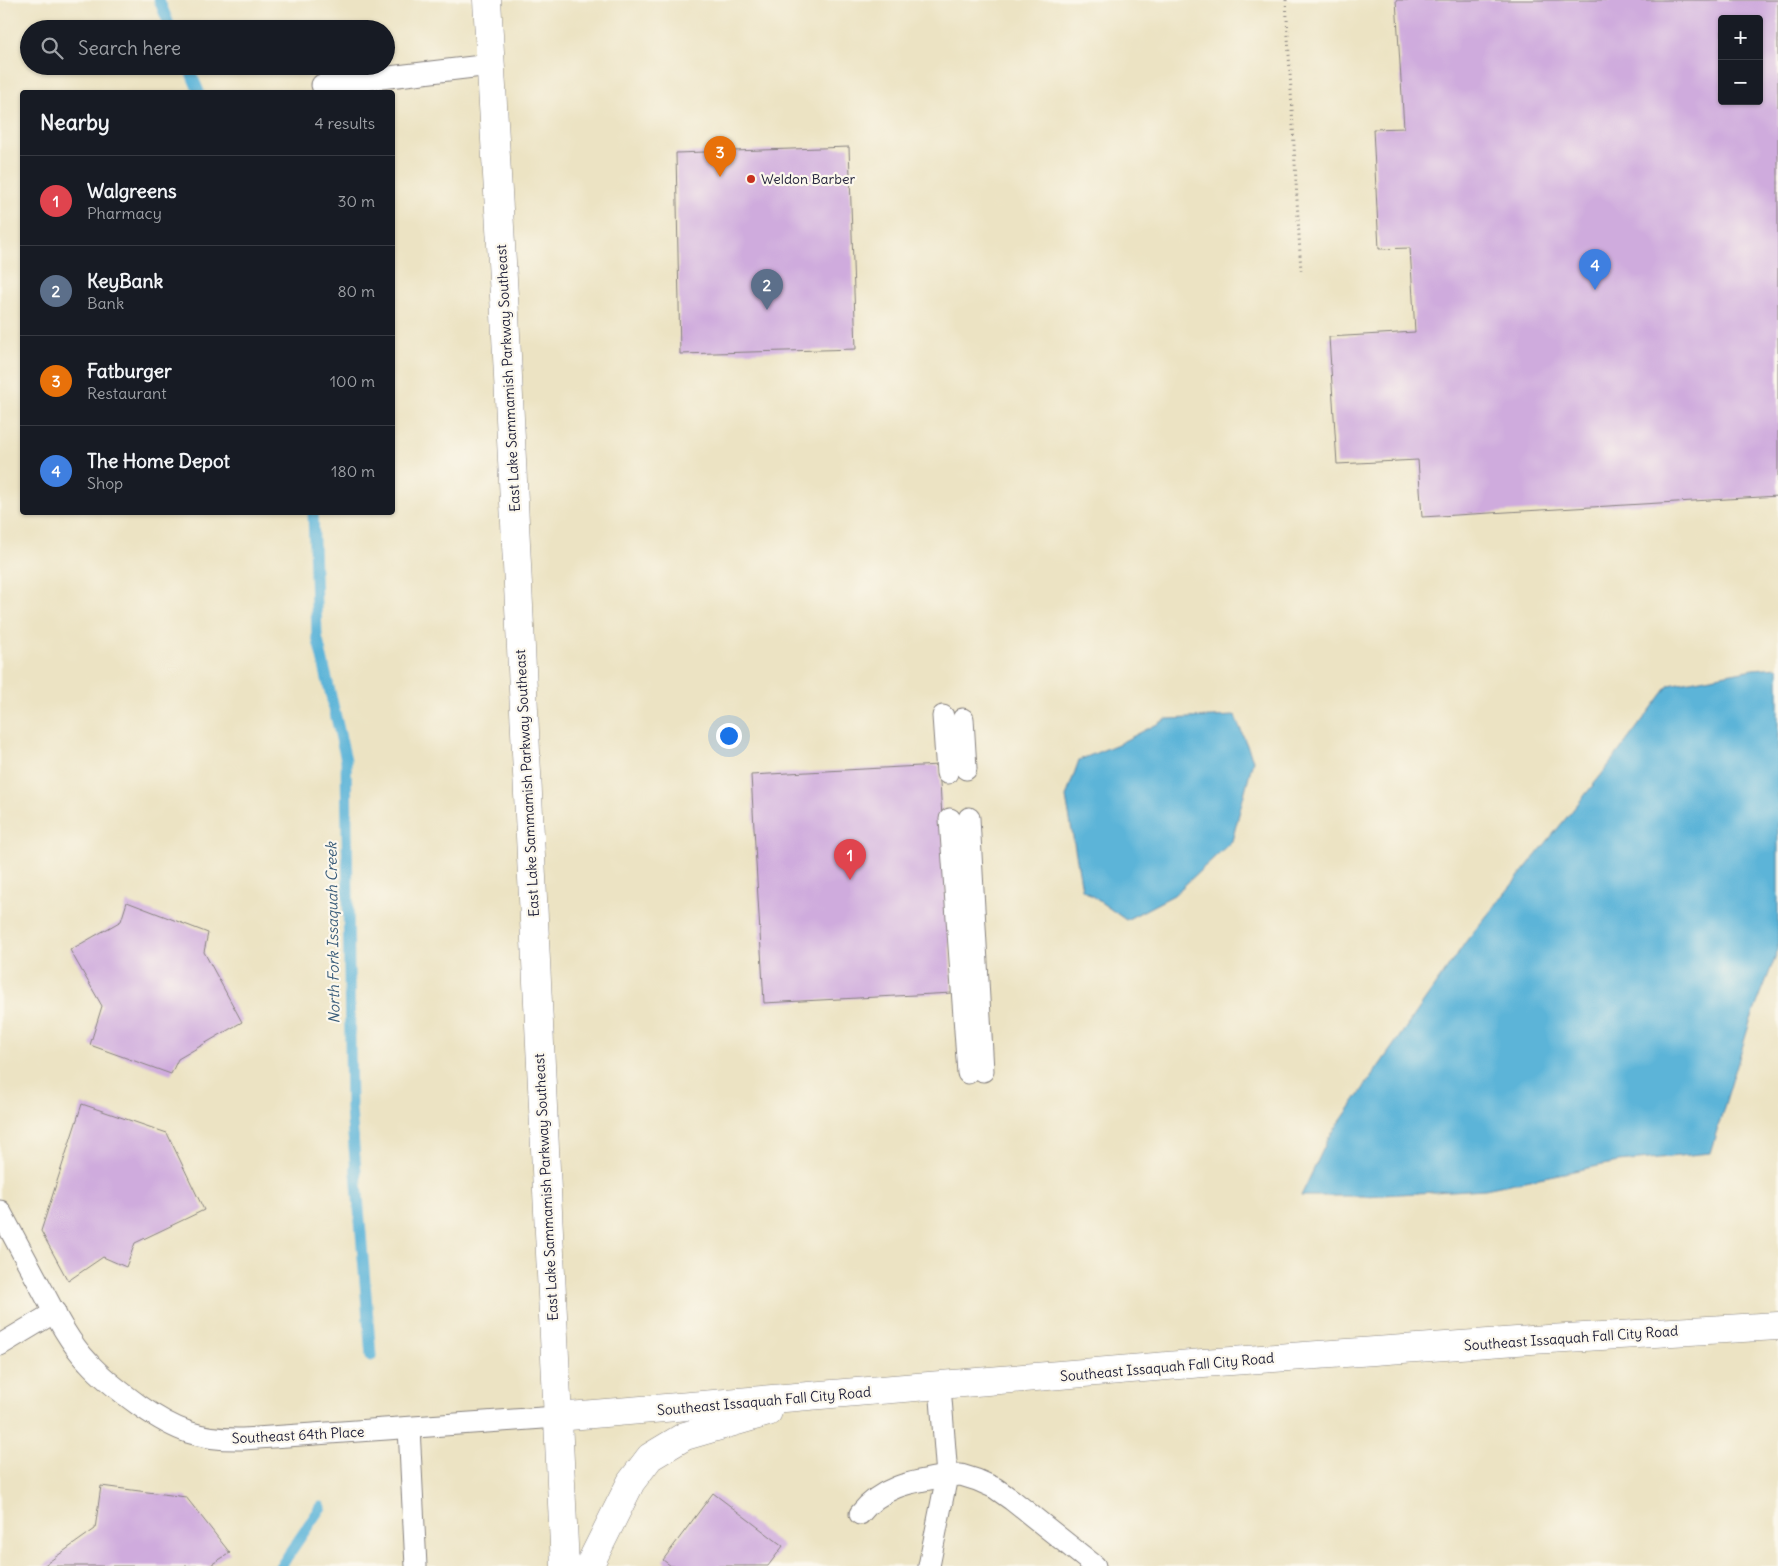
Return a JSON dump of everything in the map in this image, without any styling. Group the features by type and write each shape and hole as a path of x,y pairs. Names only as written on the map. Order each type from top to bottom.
{"main road":[{"name":"East Lake Sammamish Parkway Southeast","path":"487,0 505,314 564,1566"},
{"name":"Southeast Issaquah Fall City Road","path":"557,1417 1203,1363 1521,1341 1778,1326"},
{"path":"589,1566 631,1482 650,1457 685,1436 824,1396"}],"lane":[{"path":"322,85 490,65"},
{"path":"953,718 957,771"},
{"path":"959,819 975,1072"},
{"name":"Southeast 64th Place","path":"0,1211 54,1312 87,1362 131,1400 172,1426 198,1435 223,1439 243,1439 557,1417"},
{"path":"0,1345 54,1312"},
{"path":"930,1566 946,1476 940,1386"},
{"path":"409,1428 416,1566"},
{"path":"860,1514 876,1497 904,1484 961,1475 995,1488 1095,1566"}],"path":[{"path":"1286,0 1301,272"}],"water":[{"path":"1778,667 1778,950 1750,1022 1710,1153 1618,1162 1485,1189 1365,1196 1301,1196 1328,1139 1467,940 1602,774 1669,685 1753,669"},
{"path":"1235,716 1253,760 1232,841 1174,895 1126,920 1082,889 1066,797 1079,760 1118,744 1167,719"}],"building":[{"path":"1396,0 1778,0 1778,496 1422,517 1418,460 1337,464 1329,337 1415,332 1410,248 1379,249 1373,129 1404,128"},
{"path":"849,147 856,349 680,354 676,153"},
{"path":"939,765 952,993 764,1003 751,775"},
{"path":"127,902 208,933 204,952 242,1022 178,1059 171,1074 90,1045 102,1006 70,950 121,921"},
{"path":"82,1104 167,1133 204,1210 135,1243 126,1267 103,1257 68,1281 41,1231"},
{"path":"101,1486 186,1497 230,1553 209,1566 43,1566 95,1529"},
{"path":"713,1493 783,1546 768,1566 671,1566 663,1560"}],"waterway":[{"name":"North Fork Issaquah Creek","path":"159,0 167,20"},
{"name":"North Fork Issaquah Creek","path":"192,75 198,90"},
{"name":"North Fork Issaquah Creek","path":"313,515 317,636 346,760 351,1110 371,1356"},
{"name":"North Fork Issaquah Creek","path":"281,1566 321,1507"}],"place":[{"name":"Fatburger","path":"720,177"},
{"name":"Weldon Barber","path":"751,179"},
{"name":"The Home Depot","path":"1595,290"},
{"name":"KeyBank","path":"767,310"},
{"name":"Walgreens","path":"850,880"}]}
